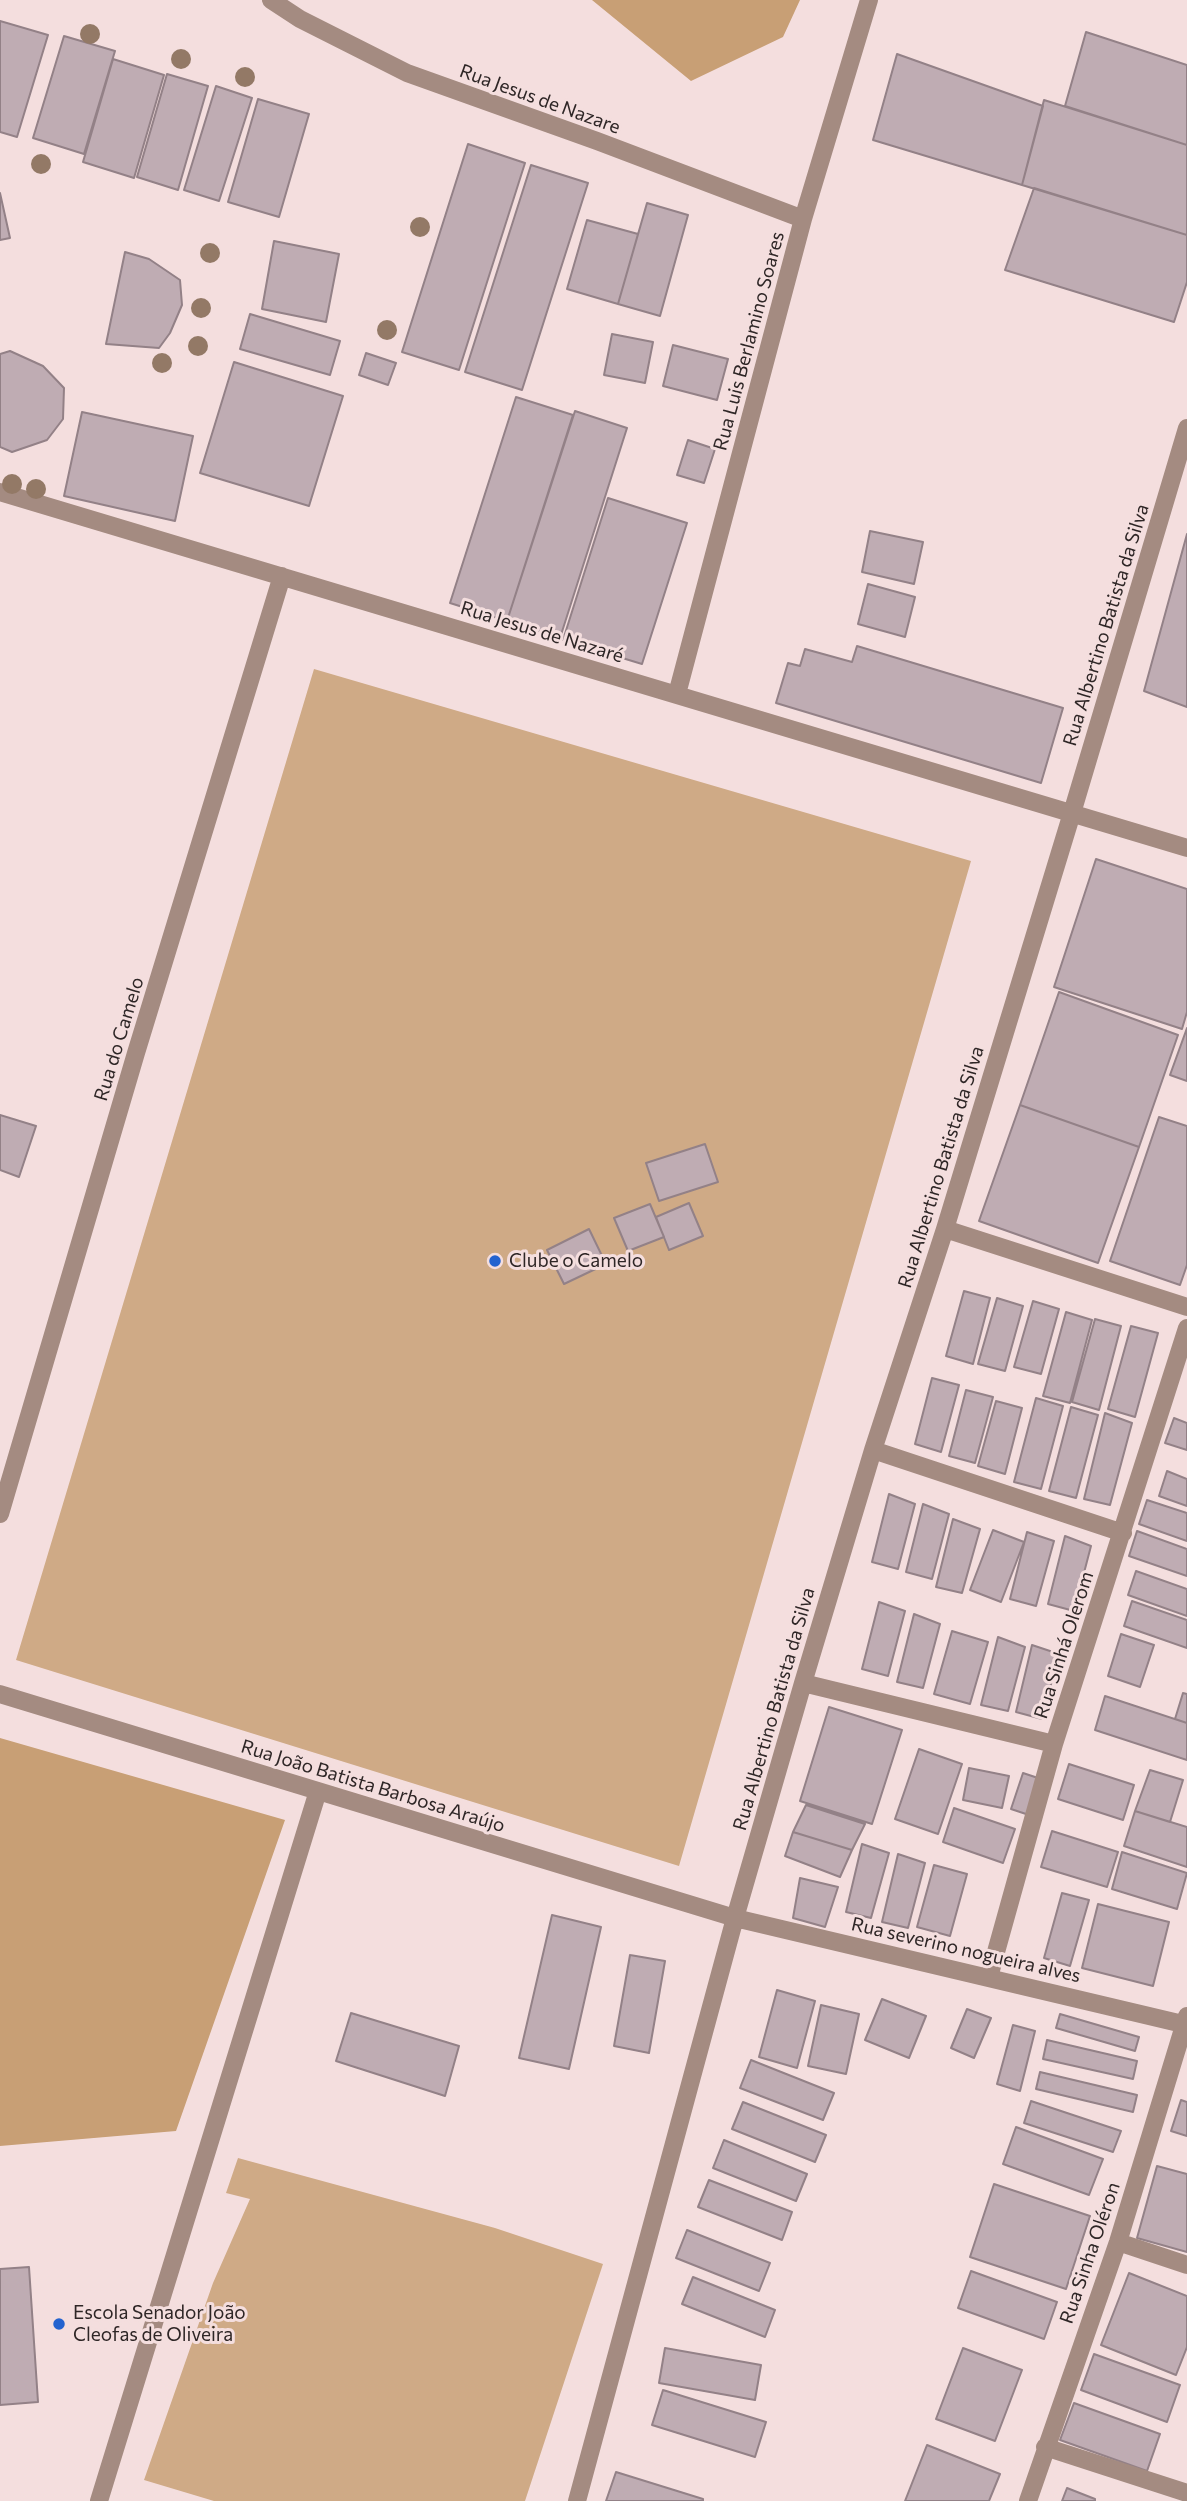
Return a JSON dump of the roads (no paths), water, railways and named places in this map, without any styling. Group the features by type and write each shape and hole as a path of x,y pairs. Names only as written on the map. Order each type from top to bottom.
{"street":[{"name":"Rua Jesus de Nazare","path":"271,0 300,19 407,73 803,219"},
{"name":"Rua Luis Berlamino Soares","path":"677,694 803,219 869,0"},
{"name":"Rua Albertino Batista da Silva","path":"577,2501 735,1918 803,1683 873,1450 945,1229 1072,813 1180,473 1187,428"},
{"name":"Rua Jesus de Nazaré","path":"0,492 1187,848"},
{"name":"Rua do Camelo","path":"0,1514 136,1053 282,576"},
{"path":"945,1229 1187,1307"},
{"name":"Rua Sinhá Olerom","path":"989,1977 1054,1744 1187,1328"},
{"path":"873,1450 1123,1533"},
{"path":"803,1683 1054,1744"},
{"name":"Rua João Batista Barbosa Araújo","path":"0,1694 735,1918"},
{"path":"99,2501 318,1791"},
{"name":"Rua severino nogueira alves","path":"735,1918 1186,2022"},
{"name":"Rua Sinha Oléron","path":"1028,2501 1118,2242 1186,2022"},
{"path":"1118,2242 1187,2265"},
{"path":"1045,2447 1187,2493"}],"place":[{"name":"Clube o Camelo","path":"495,1261"},
{"name":"Escola Senador João Cleofas de Oliveira","path":"59,2324"}]}
